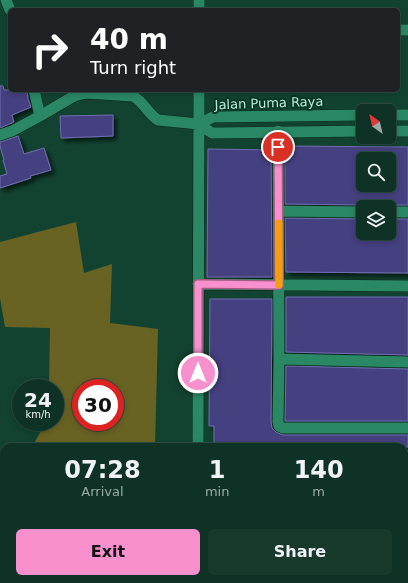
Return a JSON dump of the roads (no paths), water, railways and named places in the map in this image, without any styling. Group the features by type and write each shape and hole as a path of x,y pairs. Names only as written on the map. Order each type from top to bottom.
{"street":[{"path":"34,92 40,116"},
{"path":"198,443 199,92"},
{"path":"0,135 12,131 74,96 86,93 133,96 139,99 152,116 158,120 199,124"},
{"name":"Jalan Puma Raya","path":"199,124 213,117 356,115"},
{"path":"396,115 408,115"},
{"name":"Jalan Puma Raya","path":"199,124 212,132 356,131"},
{"path":"278,131 279,426 408,428"},
{"path":"396,131 408,131"},
{"path":"279,211 356,212"},
{"path":"396,212 408,212"},
{"path":"198,284 408,286"},
{"path":"279,359 408,362"}]}
